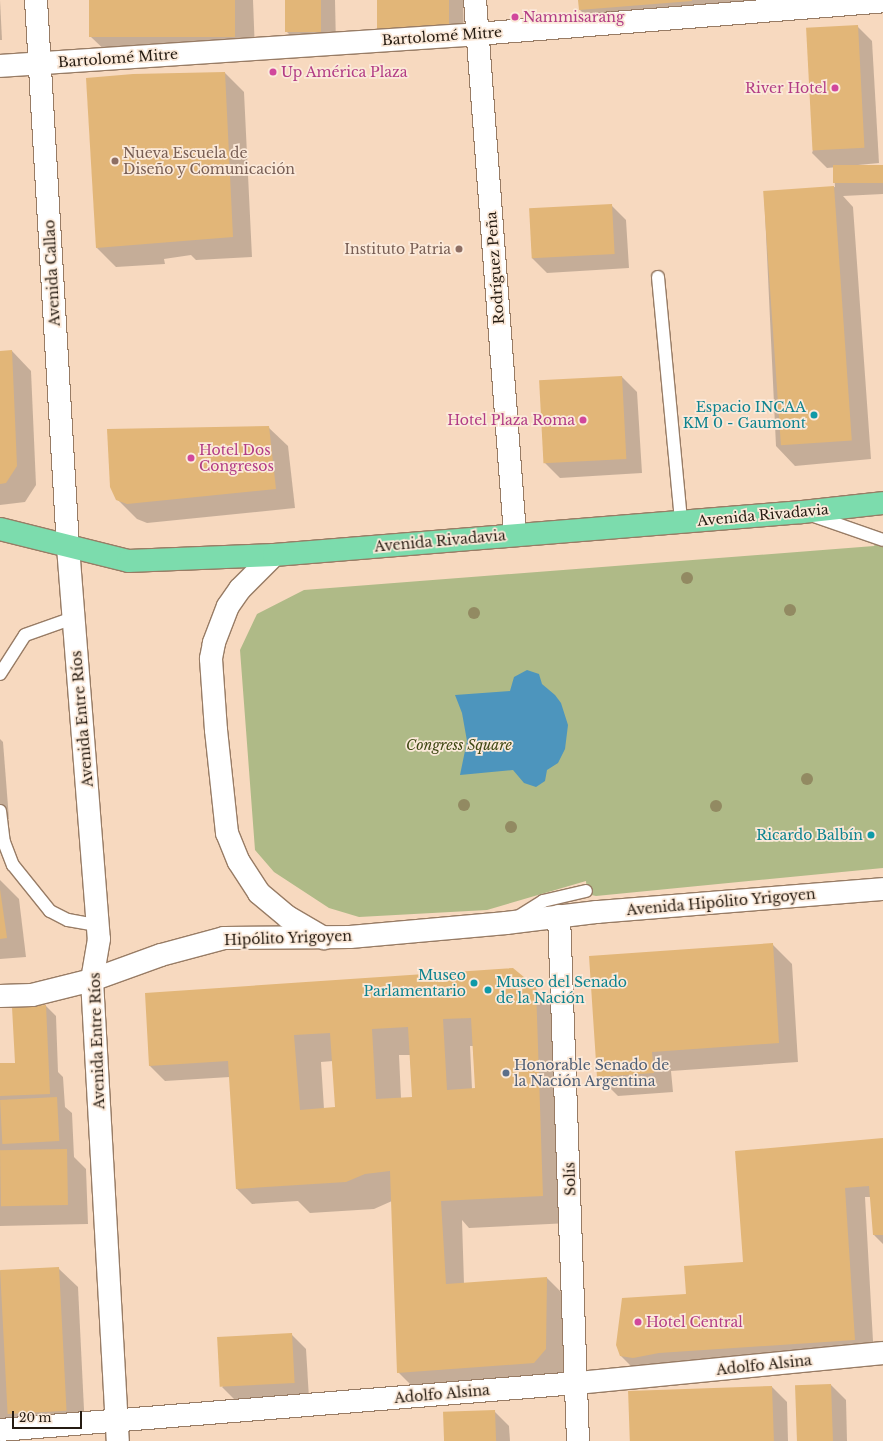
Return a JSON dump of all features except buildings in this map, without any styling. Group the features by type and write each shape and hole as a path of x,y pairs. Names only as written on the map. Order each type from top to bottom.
{"main road":[{"name":"Avenida Rivadavia","path":"0,529 128,561 274,555 802,512 883,503"}],"street":[{"name":"Avenida Callao","path":"36,0 68,547"},
{"name":"Rodríguez Peña","path":"476,0 477,34 515,535"},
{"name":"Bartolomé Mitre","path":"0,66 477,34 883,1"},
{"name":"Avenida Entre Ríos","path":"68,547 97,925 100,939 92,980 117,1431"},
{"path":"274,555 240,589 228,606 214,644 211,658 216,730 227,833 239,862 259,893 288,917 325,938"},
{"name":"Avenida Hipólito Yrigoyen","path":"559,916 883,889"},
{"name":"Hipólito Yrigoyen","path":"0,996 32,995 92,980 160,955 224,938 325,938 506,923 559,916"},
{"name":"Solís","path":"559,916 578,1441"},
{"name":"Adolfo Alsina","path":"0,1430 117,1431 883,1353"}],"lane":[{"path":"658,277 681,522"},
{"path":"802,512 883,540"},
{"path":"0,674 25,635 73,618"},
{"path":"0,811 4,842 13,865 50,911 68,920 97,925"},
{"path":"506,923 543,901 586,891"}],"green space":[{"name":"Congress Square","path":"883,533 883,868 596,896 587,894 586,881 487,910 359,917 329,908 274,872 255,850 240,650 257,614 304,590 874,546"}],"water":[{"path":"527,670 539,674 542,684 555,695 561,703 568,725 565,749 558,763 547,770 545,781 536,787 524,783 513,770 460,775 467,741 462,713 455,695 510,691 514,677"}],"place":[{"name":"Nammisarang","path":"515,17"},
{"name":"Up América Plaza","path":"273,72"},
{"name":"River Hotel","path":"835,88"},
{"name":"Nueva Escuela de Diseño y Comunicación","path":"115,161"},
{"name":"Instituto Patria","path":"459,249"},
{"name":"Espacio INCAA KM 0 - Gaumont","path":"814,415"},
{"name":"Hotel Plaza Roma","path":"583,420"},
{"name":"Hotel Dos Congresos","path":"191,458"},
{"name":"Ricardo Balbín","path":"871,835"},
{"name":"Museo Parlamentario","path":"474,983"},
{"name":"Museo del Senado de la Nación","path":"488,990"},
{"name":"Honorable Senado de la Nación Argentina","path":"506,1073"},
{"name":"Hotel Central","path":"638,1322"}]}
